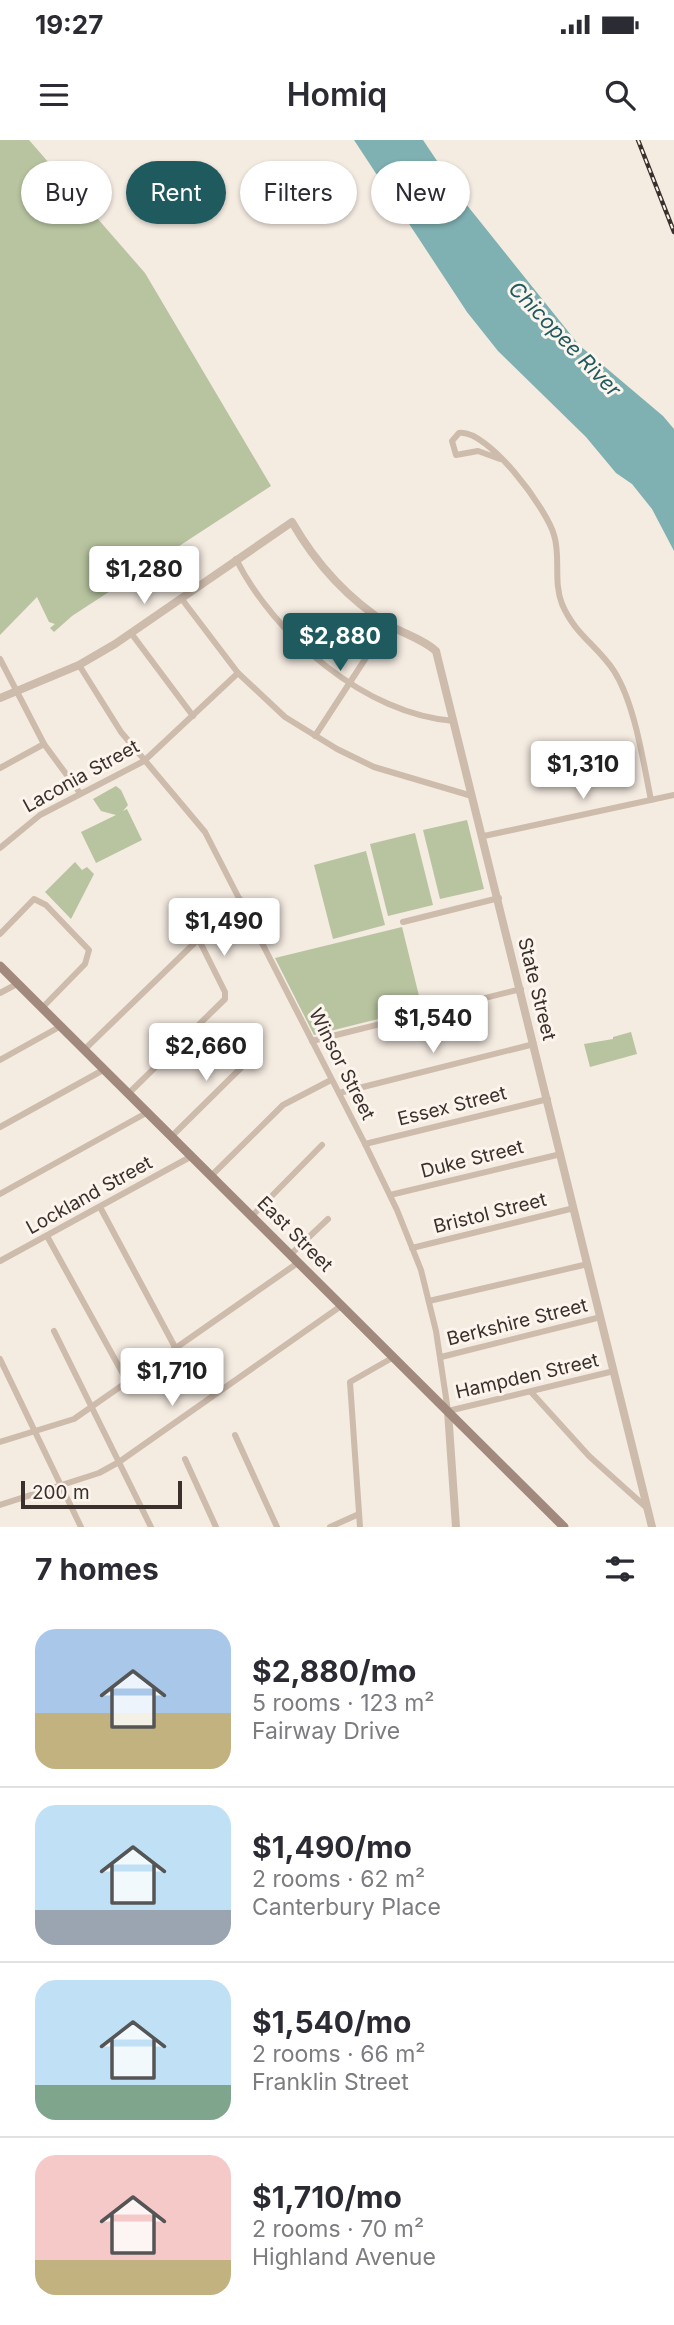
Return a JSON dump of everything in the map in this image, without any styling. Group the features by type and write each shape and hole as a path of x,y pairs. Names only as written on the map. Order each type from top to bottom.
{"main road":[{"name":"East Street","path":"0,966 564,1527"}],"street":[{"path":"500,459 478,451 460,456 453,451 452,441 459,433 470,433 500,459 538,500 551,523 556,539 556,580 562,602 584,640 608,662 622,684 651,800"},
{"name":"State Street","path":"236,559 292,522 335,582 388,624 436,651 484,836 652,1527"},
{"path":"0,698 79,665 131,633 236,559 274,617 350,683 399,707 440,720 454,721"},
{"path":"181,598 238,673 285,717 374,767 474,796"},
{"path":"316,736 388,624"},
{"path":"131,633 193,716"},
{"path":"0,659 44,744 80,793"},
{"name":"Winsor Street","path":"79,665 100,704 144,761 199,822 390,1195 412,1248 429,1301 448,1411 456,1527"},
{"name":"Laconia Street","path":"0,848 28,823 144,761 238,673"},
{"path":"0,768 44,744"},
{"path":"484,836 674,795"},
{"path":"403,922 499,898"},
{"path":"0,934 34,899 46,905 85,944 90,954 85,964 42,1007"},
{"path":"85,1049 240,899"},
{"path":"129,1093 225,999 225,992 198,938"},
{"path":"0,993 17,984"},
{"path":"312,1041 521,989"},
{"path":"0,1060 61,1026"},
{"path":"339,1093 534,1044"},
{"path":"172,1136 259,1050"},
{"path":"0,1127 105,1069"},
{"path":"212,1175 283,1105 331,1080"},
{"name":"Essex Street","path":"365,1144 548,1099"},
{"path":"0,1194 148,1112"},
{"path":"252,1216 322,1145"},
{"name":"Duke Street","path":"390,1195 561,1154"},
{"name":"Lockland Street","path":"0,1261 192,1156"},
{"path":"100,1206 176,1349"},
{"name":"Bristol Street","path":"412,1248 574,1208"},
{"path":"291,1254 328,1219"},
{"path":"47,1236 128,1383"},
{"path":"0,1442 74,1419 299,1262"},
{"path":"429,1301 588,1264"},
{"path":"0,1505 63,1486 119,1462 341,1306"},
{"name":"Berkshire Street","path":"440,1357 601,1317"},
{"path":"54,1331 151,1527"},
{"path":"360,1527 350,1382 392,1358"},
{"path":"0,1359 81,1527"},
{"name":"Hampden Street","path":"448,1411 614,1371"},
{"path":"0,1378 8,1376"},
{"path":"531,1392 589,1456 648,1509"},
{"path":"235,1435 277,1527"},
{"path":"186,1458 216,1527"},
{"path":"330,1527 359,1514"}],"green space":[{"path":"0,140 29,140 47,161 21,161 21,224 102,224 145,273 271,486 72,616 54,632 50,628 55,624 49,622 37,597 0,635"},
{"path":"116,786 128,805 123,811 127,809 142,840 96,863 81,832 116,815 101,811 93,799"},
{"path":"467,820 484,889 440,899 423,830"},
{"path":"415,833 433,905 388,916 370,844"},
{"path":"366,851 385,925 333,939 314,865"},
{"path":"75,862 82,870 87,867 94,874 71,919 45,892"},
{"path":"402,927 422,1008 314,1035 275,958"},
{"path":"631,1032 637,1054 590,1067 584,1044 613,1039"}],"water":[{"path":"354,140 423,140 437,161 371,161 371,166"},
{"name":"Chicopee River","path":"470,209 579,345 663,416 674,429 674,551 652,509 632,484 616,473 586,437 498,351 467,312 409,224 470,224"}],"railway":[{"path":"638,140 674,232"}]}
